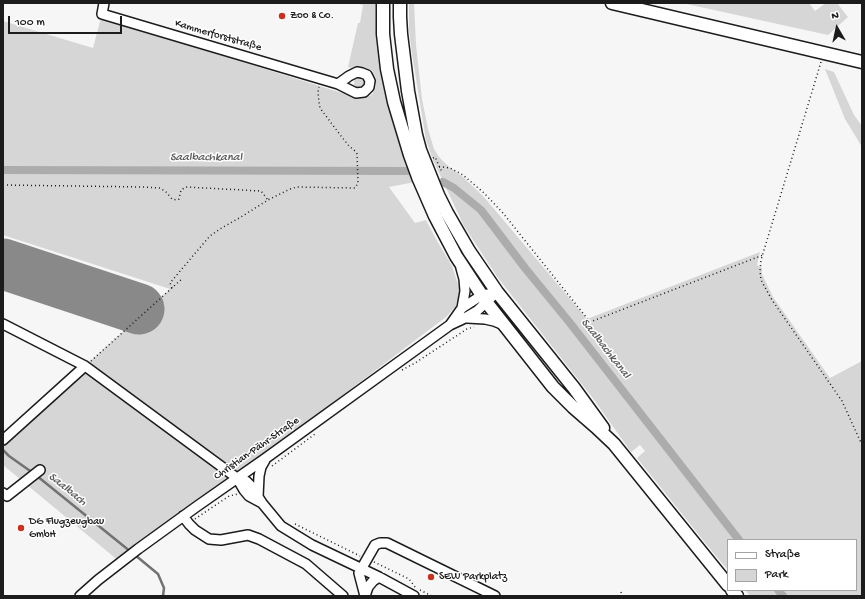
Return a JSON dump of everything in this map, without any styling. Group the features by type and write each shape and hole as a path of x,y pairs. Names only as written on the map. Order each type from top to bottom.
{"main road":[{"path":"383,3 383,34 387,69 394,102 410,155 435,216 460,263 484,299 504,325 553,387 573,408 614,444"},
{"path":"400,3 401,34 408,91 420,150 447,213 469,251 497,292 586,404 614,444 727,584"},
{"path":"612,3 862,62"}],"street":[{"name":"Kammerforststraße","path":"104,3 102,14 338,84"},
{"path":"460,263 464,279 462,308"},
{"name":"Christian-Pähr-Straße","path":"450,325 462,308 497,292"},
{"name":"Christian-Pähr-Straße","path":"80,596 127,557 183,516 450,325 477,311 484,299"},
{"path":"466,318 485,319 504,325"},
{"path":"3,324 85,366 237,478 244,490 250,496 260,500"},
{"path":"3,440 85,366"},
{"path":"260,500 259,476 266,458"},
{"path":"3,494 7,496 40,470"},
{"path":"237,478 242,478 251,486 281,526 312,545 362,568 414,596"},
{"path":"183,516 195,530 209,539 220,540 248,535 259,539 306,564 343,596"},
{"path":"365,596 359,573 375,545 380,543 387,543 495,596"},
{"path":"365,596 368,587 373,580 379,577"}],"path":[{"path":"824,53 762,255 760,271 761,280 772,300 842,402 862,445"},
{"path":"172,288 170,283 210,236 268,200 297,187 355,188 358,183 358,158 355,151 349,146 320,108 318,102 318,92 320,79"},
{"path":"435,157 442,172"},
{"path":"440,167 450,168 463,175 484,193 503,213 590,322 762,255"},
{"path":"3,184 135,186 160,188 172,199 178,200 181,190 186,188 261,191 268,200"},
{"path":"85,366 183,278"},
{"path":"401,371 466,329 477,327"},
{"path":"268,470 316,433"},
{"path":"189,524 228,496 237,495 244,490"},
{"path":"294,524 409,579 415,588 432,596"},
{"path":"621,592 622,596"}],"green space":[{"path":"355,3 378,3 382,70 387,103 404,155 415,182 389,187 415,223 426,220 452,266 460,290 456,306 446,317 120,562 3,465 3,440 170,289 3,235 3,21 93,48 101,18 355,97 370,96 376,86 376,78 372,71 364,67 348,67 358,23 360,23 363,5"},
{"path":"409,3 414,3 416,45 422,99 434,149 439,157 448,166 463,177 484,197 587,319 760,252 757,265 762,268 762,274 773,297 830,378 862,361 862,596 750,596 746,591 857,591 857,539 727,539 727,569 637,458 645,451 640,445 631,452 592,397 498,278 464,226 433,160 426,140 409,30"},
{"path":"682,3 809,3 815,11 826,3 837,3 848,17 828,35"},
{"path":"825,69 834,72 854,115 862,126 862,147 845,119"},
{"path":"357,78 361,78 363,79 363,87 357,88 354,85 354,81"},
{"path":"430,192 482,280 484,286 483,289 448,230"}],"waterway":[{"name":"Saalbachkanal","path":"3,170 408,171"},
{"name":"Saalbachkanal","path":"443,182 454,188 481,210 738,539"},
{"name":"Saalbach","path":"3,450 33,473"},
{"name":"Saalbach","path":"37,476 131,552"},
{"name":"Saalbach","path":"135,555 158,574 164,588 163,596"},
{"name":"Saalbachkanal","path":"779,591 783,596"}],"runway":[{"path":"3,264 139,309"}],"place":[{"name":"Zoo & Co.","path":"282,16"},
{"name":"DG Flugzeugbau GmbH","path":"21,528"},
{"name":"SEW Parkplatz","path":"431,577"}]}
